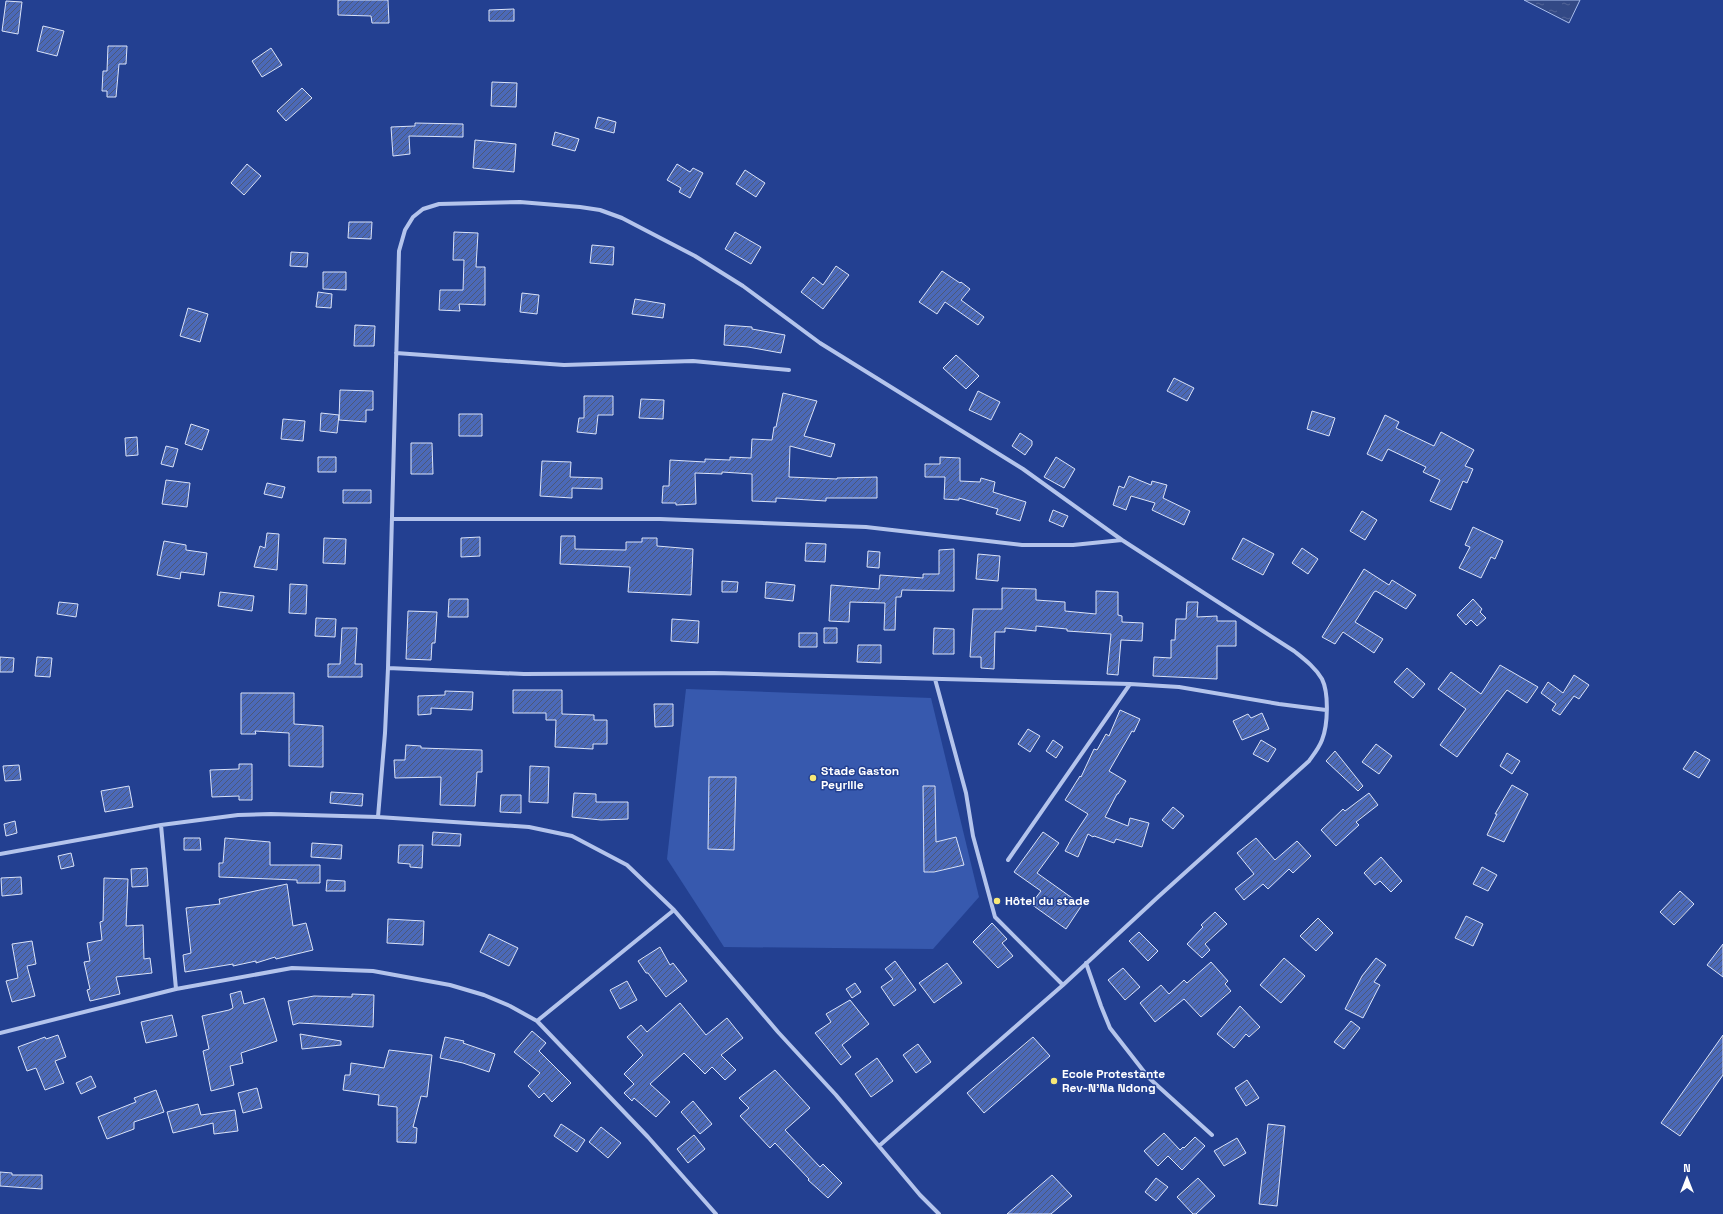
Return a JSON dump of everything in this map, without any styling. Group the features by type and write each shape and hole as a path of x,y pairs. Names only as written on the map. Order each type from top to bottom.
{"street":[{"path":"378,817 385,733 388,668 399,251 405,230 413,217 423,209 439,204 520,202 600,210 622,218 695,256 744,286 820,343 1023,468 1122,540 1261,629 1312,666 1322,680 1326,696 1323,739 1317,751 1309,761 1063,985 879,1146"},
{"path":"396,353 564,365 693,361 789,370"},
{"path":"392,519 660,519 842,526 939,534 1022,545 1073,545 1122,540"},
{"path":"388,668 524,674 714,673 1130,684 1179,687 1279,704 1326,710"},
{"path":"935,678 966,793 973,836 995,917 1063,985"},
{"path":"1008,860 1130,684"},
{"path":"0,854 161,825 238,815 378,817 529,827 572,836 627,865 674,910 778,1032 836,1095 920,1195 939,1214"},
{"path":"161,825 176,989"},
{"path":"537,1021 674,910"},
{"path":"1086,963 1110,1028 1149,1078 1212,1135"},
{"path":"0,1033 176,989 292,968 374,971 450,985 484,995 510,1006 537,1021 648,1137 716,1214"}],"shaded area":[{"name":"Stade Gaston Peyrille","path":"686,689 931,698 979,897 933,949 724,947 667,859"}],"water":[{"path":"1524,0 1580,0 1569,23"}],"building":[{"path":"338,0 388,0 389,23 372,23 371,16 338,15"},
{"path":"6,1 22,2 18,34 2,31"},
{"path":"514,9 514,21 489,21 489,10"},
{"path":"43,26 64,31 57,56 37,51"},
{"path":"108,46 127,46 126,64 119,64 116,97 107,97 107,91 102,91 103,71 107,71"},
{"path":"271,48 282,65 262,77 252,61"},
{"path":"492,82 517,83 516,107 491,106"},
{"path":"302,88 312,98 286,121 277,111"},
{"path":"598,117 616,122 614,133 595,128"},
{"path":"415,123 463,124 463,137 409,136 410,154 393,156 391,127 415,126"},
{"path":"555,132 579,139 575,151 552,145"},
{"path":"475,140 516,144 514,172 473,168"},
{"path":"247,164 261,176 244,195 231,183"},
{"path":"677,164 690,172 693,168 703,173 690,198 679,192 681,188 667,180"},
{"path":"745,170 765,183 756,197 736,184"},
{"path":"349,222 372,222 371,239 348,238"},
{"path":"454,232 478,233 476,267 485,267 485,305 459,304 460,311 439,310 440,290 463,290 464,260 453,260"},
{"path":"735,232 761,247 751,264 725,249"},
{"path":"592,245 614,247 613,265 590,263"},
{"path":"291,252 308,253 307,267 290,266"},
{"path":"836,266 849,275 823,309 801,292 813,277 823,285"},
{"path":"942,271 970,289 961,300 984,317 978,325 945,302 937,314 919,302"},
{"path":"323,272 346,272 346,290 323,289"},
{"path":"318,292 332,294 331,308 316,307"},
{"path":"522,293 539,295 537,314 520,312"},
{"path":"635,299 665,304 663,318 632,314"},
{"path":"188,308 208,314 200,342 180,336"},
{"path":"355,325 375,326 374,346 354,346"},
{"path":"725,325 752,327 752,329 785,335 781,353 748,347 724,345"},
{"path":"956,355 979,376 966,389 943,368"},
{"path":"1174,378 1194,388 1187,401 1167,391"},
{"path":"340,390 373,391 373,410 366,410 366,422 339,420"},
{"path":"978,391 1000,402 991,420 969,410"},
{"path":"783,393 817,401 804,436 835,444 831,457 790,446 789,477 837,479 877,477 877,498 826,498 826,501 776,498 776,502 752,501 752,474 722,472 722,474 695,473 696,504 676,505 676,503 662,503 663,486 669,486 670,460 705,462 705,459 730,460 730,457 751,458 752,439 772,440"},
{"path":"584,396 613,396 613,415 598,415 596,434 577,432 579,418 584,418"},
{"path":"641,399 664,400 663,419 639,418"},
{"path":"1312,411 1335,418 1329,436 1307,429"},
{"path":"321,413 339,415 337,433 320,431"},
{"path":"459,414 482,414 482,436 459,436"},
{"path":"1385,415 1399,422 1396,428 1434,446 1441,432 1474,450 1465,466 1473,469 1467,483 1463,481 1451,510 1430,501 1440,480 1423,472 1426,467 1388,449 1382,461 1367,454"},
{"path":"283,419 305,421 303,441 281,439"},
{"path":"191,424 209,430 202,450 185,444"},
{"path":"1020,433 1032,441 1032,445 1025,455 1012,446"},
{"path":"137,437 138,455 126,456 125,438"},
{"path":"411,443 432,443 433,474 411,474"},
{"path":"166,446 178,449 173,467 161,464"},
{"path":"318,457 336,457 336,472 318,472"},
{"path":"940,457 960,458 960,481 980,482 981,478 995,482 993,492 1026,502 1020,521 996,514 998,509 959,498 959,500 944,499 945,477 925,477 925,464 940,464"},
{"path":"1056,457 1075,469 1064,488 1044,477"},
{"path":"542,461 571,462 570,477 602,478 602,489 572,488 572,498 540,496"},
{"path":"1129,476 1151,485 1152,481 1167,485 1163,498 1190,511 1184,525 1152,510 1155,503 1131,496 1126,510 1113,505 1119,486 1124,488"},
{"path":"166,480 190,483 187,507 162,504"},
{"path":"267,483 285,487 282,498 264,494"},
{"path":"343,490 371,490 371,503 343,503"},
{"path":"1053,510 1068,516 1063,527 1049,521"},
{"path":"1362,511 1377,520 1365,540 1350,531"},
{"path":"1473,527 1503,541 1495,559 1491,557 1481,578 1459,568 1470,547 1465,545"},
{"path":"267,533 279,534 277,570 254,567 260,546 265,548"},
{"path":"561,536 575,536 575,549 626,550 626,542 642,542 642,538 657,538 657,546 693,549 691,595 628,592 630,567 560,564"},
{"path":"480,537 480,556 461,557 461,538"},
{"path":"324,538 346,539 345,564 323,563"},
{"path":"1243,538 1274,554 1263,575 1232,559"},
{"path":"164,541 186,545 186,550 207,553 204,575 181,572 180,579 157,575"},
{"path":"806,543 826,544 825,562 805,561"},
{"path":"1302,548 1318,559 1308,574 1292,563"},
{"path":"954,549 954,591 902,590 901,597 896,597 895,630 884,630 885,603 850,602 849,622 829,621 831,585 879,589 880,575 923,578 923,574 939,574 939,550"},
{"path":"868,551 880,552 879,568 867,567"},
{"path":"978,554 1000,556 998,581 976,579"},
{"path":"1364,569 1389,585 1392,580 1416,595 1406,609 1376,591 1374,592 1355,622 1383,639 1374,653 1343,632 1335,644 1322,637"},
{"path":"722,581 738,582 737,592 722,592"},
{"path":"766,582 795,585 793,601 765,598"},
{"path":"290,584 307,585 306,614 289,613"},
{"path":"1002,588 1036,589 1036,600 1065,602 1065,611 1096,614 1096,591 1118,592 1118,615 1122,616 1122,622 1143,623 1142,641 1121,640 1118,675 1107,674 1111,634 1067,631 1067,629 1036,626 1036,631 1005,628 1005,632 995,632 994,669 981,668 981,657 970,657 973,609 1002,609"},
{"path":"220,592 254,596 252,611 218,606"},
{"path":"449,599 468,599 468,617 448,617"},
{"path":"1473,599 1482,609 1480,612 1486,618 1477,626 1471,620 1466,625 1457,615"},
{"path":"59,602 78,604 76,617 57,614"},
{"path":"1187,602 1198,602 1197,617 1217,616 1217,621 1236,621 1236,646 1217,646 1217,679 1153,676 1154,657 1171,658 1171,640 1175,640 1176,619 1186,619"},
{"path":"408,611 437,612 435,643 432,643 431,660 406,659"},
{"path":"316,618 336,619 335,637 315,636"},
{"path":"672,619 699,621 698,643 671,641"},
{"path":"342,628 357,628 355,664 362,664 362,677 328,677 328,664 340,664"},
{"path":"824,628 837,628 837,643 824,643"},
{"path":"934,628 954,629 954,654 933,654"},
{"path":"799,633 817,633 817,647 799,647"},
{"path":"858,645 881,645 881,663 857,662"},
{"path":"0,657 14,658 13,672 0,672"},
{"path":"37,657 52,658 50,677 35,676"},
{"path":"1500,665 1538,687 1527,703 1507,690 1457,757 1440,745 1466,709 1438,689 1451,672 1481,694"},
{"path":"1407,668 1425,684 1413,698 1394,682"},
{"path":"1574,675 1589,685 1579,699 1574,696 1560,715 1552,710 1556,704 1541,693 1548,682 1563,693"},
{"path":"513,690 562,690 562,714 594,715 594,720 607,720 607,744 593,744 593,749 555,747 556,720 546,720 546,713 513,713"},
{"path":"445,691 473,692 472,710 431,708 431,714 418,715 418,696 445,695"},
{"path":"241,693 294,693 294,724 323,726 323,767 289,766 289,733 255,731 256,734 241,734"},
{"path":"654,704 673,704 673,726 655,727"},
{"path":"1120,710 1140,719 1134,732 1132,731 1109,771 1126,781 1117,794 1105,817 1128,826 1130,818 1149,823 1142,847 1116,839 1114,843 1088,834 1078,857 1065,851 1088,814 1065,800 1080,776 1081,777 1094,749 1097,750 1106,734 1109,736"},
{"path":"1262,713 1269,729 1242,740 1233,721 1248,714 1251,718"},
{"path":"1028,729 1040,736 1030,752 1018,744"},
{"path":"1053,740 1063,747 1056,758 1046,751"},
{"path":"1261,740 1276,749 1268,762 1253,754"},
{"path":"1376,744 1392,756 1379,774 1362,762"},
{"path":"406,745 421,746 421,748 482,750 482,772 477,772 475,806 440,805 441,777 395,778 394,760 405,760"},
{"path":"1335,751 1363,786 1358,791 1326,761"},
{"path":"1695,751 1710,760 1699,778 1683,769"},
{"path":"1507,753 1520,761 1512,774 1500,766"},
{"path":"239,764 252,764 252,800 239,800 239,796 212,797 210,770 239,769"},
{"path":"19,765 21,780 5,781 3,766"},
{"path":"530,766 549,767 548,803 529,802"},
{"path":"709,777 736,777 734,850 708,849"},
{"path":"1512,785 1528,794 1504,842 1487,835 1497,814 1495,814"},
{"path":"129,786 133,807 105,812 101,791"},
{"path":"923,786 935,786 936,842 956,837 964,865 934,872 924,872"},
{"path":"331,792 363,794 362,806 330,803"},
{"path":"574,793 596,794 596,802 628,802 628,819 601,820 572,817"},
{"path":"1369,793 1378,805 1356,822 1359,825 1336,846 1321,830 1343,809 1345,811"},
{"path":"501,795 521,795 521,813 500,812"},
{"path":"1173,807 1184,816 1173,829 1162,820"},
{"path":"15,821 17,833 6,836 4,824"},
{"path":"433,832 461,834 460,846 432,845"},
{"path":"1043,832 1059,843 1037,873 1082,905 1066,929 1031,904 1041,891 1014,872"},
{"path":"184,838 200,838 201,850 184,850"},
{"path":"225,838 270,842 270,865 320,865 320,883 297,883 297,880 219,877 219,863 223,863"},
{"path":"1256,838 1275,860 1297,841 1311,856 1293,873 1289,869 1268,889 1263,884 1244,900 1235,889 1254,874 1237,853"},
{"path":"312,843 342,845 341,859 311,857"},
{"path":"399,845 423,845 422,868 410,867 410,864 398,863"},
{"path":"71,853 74,866 61,869 58,856"},
{"path":"1381,857 1402,881 1391,892 1380,881 1375,885 1364,873"},
{"path":"1482,867 1497,875 1488,891 1473,884"},
{"path":"147,868 148,886 132,887 131,869"},
{"path":"21,877 22,894 2,896 1,878"},
{"path":"104,878 128,879 126,926 143,925 144,959 150,958 152,973 116,977 120,994 90,1001 87,990 90,989 84,962 90,961 87,943 102,940 100,922 103,921"},
{"path":"327,880 345,881 345,891 326,891"},
{"path":"287,884 293,926 306,923 313,950 276,959 275,957 256,963 256,961 233,966 233,964 185,972 183,955 191,953 186,908 220,904 219,899"},
{"path":"1680,891 1694,904 1674,925 1660,912"},
{"path":"1215,912 1227,924 1205,944 1210,950 1202,958 1187,944 1203,927 1201,925"},
{"path":"1466,916 1483,924 1473,946 1455,938"},
{"path":"1318,918 1333,933 1316,951 1300,936"},
{"path":"388,919 424,921 423,945 387,943"},
{"path":"992,923 1007,939 1002,943 1013,956 998,968 973,942"},
{"path":"1139,932 1158,951 1148,961 1129,941"},
{"path":"489,934 518,948 509,966 480,952"},
{"path":"32,941 36,964 27,966 35,996 12,1002 6,981 18,978 12,944"},
{"path":"1723,944 1723,977 1707,965"},
{"path":"660,947 670,965 673,963 687,981 666,997 638,961"},
{"path":"1284,958 1305,976 1281,1003 1260,985"},
{"path":"1376,958 1386,965 1374,982 1380,985 1363,1018 1345,1009 1362,976"},
{"path":"895,961 916,990 894,1006 881,987 893,979 885,969"},
{"path":"1211,962 1228,981 1225,984 1231,991 1201,1017 1184,999 1155,1022 1140,1003 1161,985 1169,994 1184,980 1187,983"},
{"path":"947,963 962,983 934,1003 919,983"},
{"path":"1123,968 1140,987 1125,1000 1108,980"},
{"path":"627,981 637,1000 620,1009 610,990"},
{"path":"855,983 861,992 852,998 846,989"},
{"path":"241,991 244,1004 264,998 277,1041 241,1053 243,1063 230,1066 234,1085 211,1091 203,1051 209,1049 202,1016 233,1008 230,994"},
{"path":"352,994 374,995 373,1027 299,1023 293,1025 288,1001 314,996 352,997"},
{"path":"850,1000 869,1024 842,1045 851,1057 841,1065 815,1033 831,1022 826,1014"},
{"path":"680,1003 706,1035 727,1018 743,1038 721,1055 736,1070 725,1080 712,1067 705,1074 684,1053 650,1084 670,1102 656,1117 634,1098 632,1101 624,1093 634,1084 624,1074 643,1055 627,1037 641,1025 647,1032"},
{"path":"1240,1006 1260,1027 1249,1037 1246,1034 1234,1048 1217,1034"},
{"path":"172,1015 177,1036 146,1043 141,1022"},
{"path":"1351,1021 1360,1028 1344,1049 1334,1042"},
{"path":"532,1031 546,1043 539,1051 571,1083 552,1102 544,1093 539,1098 528,1086 540,1073 514,1052"},
{"path":"300,1034 341,1041 341,1045 302,1049"},
{"path":"58,1035 66,1057 55,1061 64,1083 45,1090 36,1068 27,1071 18,1047 45,1037 46,1039"},
{"path":"1723,1035 1723,1075 1680,1136 1661,1123"},
{"path":"445,1037 464,1041 463,1043 495,1054 489,1072 463,1063 440,1058"},
{"path":"1033,1037 1050,1056 984,1113 967,1093"},
{"path":"918,1044 931,1062 916,1073 903,1055"},
{"path":"389,1050 432,1055 427,1097 421,1096 413,1127 417,1128 416,1143 397,1142 397,1107 378,1105 379,1095 343,1090 345,1075 350,1075 351,1063 384,1068"},
{"path":"877,1058 893,1081 871,1097 855,1074"},
{"path":"775,1070 810,1108 785,1130 820,1167 823,1164 842,1183 828,1198 808,1180 809,1179 775,1143 770,1148 740,1116 749,1108 739,1098"},
{"path":"91,1076 96,1087 81,1094 76,1083"},
{"path":"1247,1080 1259,1098 1246,1106 1235,1088"},
{"path":"257,1088 262,1108 243,1113 238,1093"},
{"path":"156,1090 164,1112 134,1122 134,1129 107,1139 98,1117 136,1102 134,1098"},
{"path":"693,1101 712,1124 700,1134 681,1112"},
{"path":"198,1104 201,1115 235,1110 238,1131 214,1134 213,1123 173,1133 167,1112"},
{"path":"561,1124 585,1140 577,1152 554,1136"},
{"path":"1268,1124 1285,1126 1277,1206 1259,1204"},
{"path":"601,1127 621,1143 608,1158 589,1142"},
{"path":"1164,1133 1180,1150 1195,1137 1205,1146 1182,1170 1168,1156 1158,1166 1144,1151"},
{"path":"694,1135 705,1149 688,1163 677,1149"},
{"path":"1237,1138 1246,1153 1224,1166 1214,1151"},
{"path":"0,1172 12,1173 12,1175 42,1175 42,1189 0,1186"},
{"path":"1052,1175 1072,1196 1051,1214 1007,1214"},
{"path":"1156,1178 1168,1187 1156,1201 1145,1192"},
{"path":"1198,1178 1215,1196 1196,1214 1193,1214 1177,1197"}],"place":[{"name":"Stade Gaston Peyrille","path":"813,778"},
{"name":"Hôtel du stade","path":"997,901"},
{"name":"Ecole Protestante Rev-N’Na Ndong","path":"1054,1081"}]}
